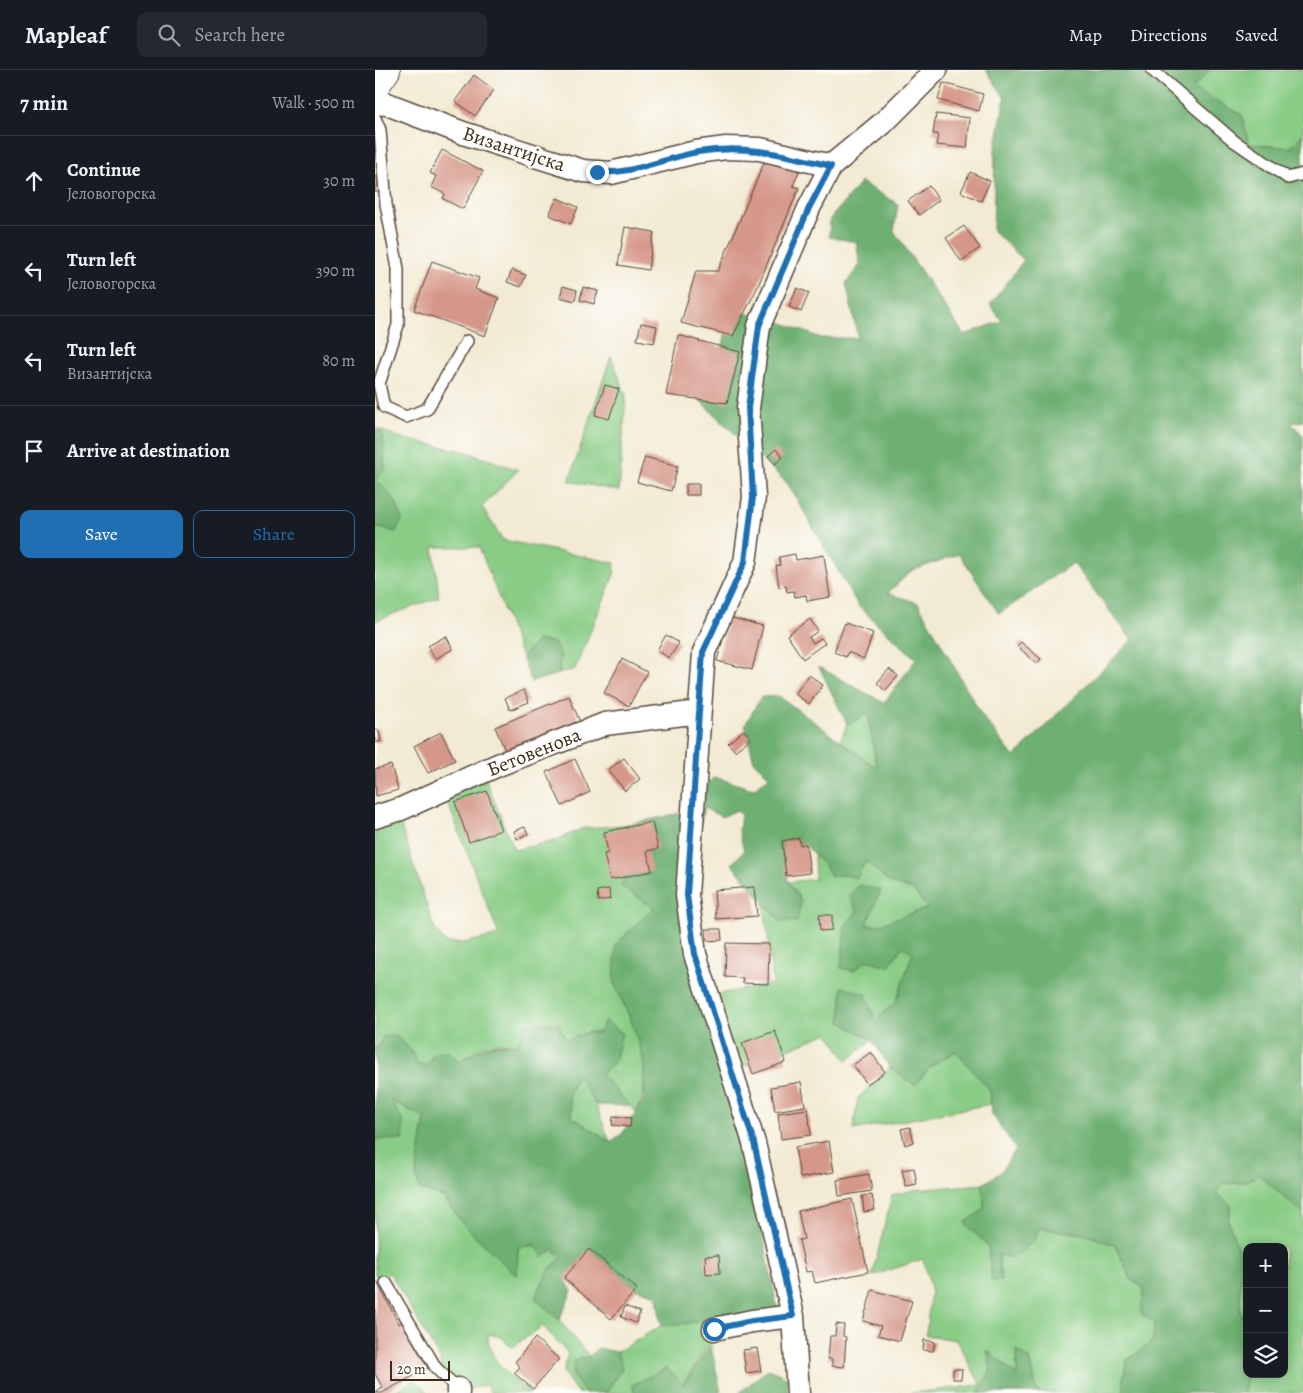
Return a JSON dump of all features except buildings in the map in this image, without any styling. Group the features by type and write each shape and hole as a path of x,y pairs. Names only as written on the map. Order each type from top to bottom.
{"street":[{"path":"375,86 386,70"},
{"path":"798,1393 793,1316 754,1143 695,954 687,895 703,652 745,562 753,497 748,408 759,326 809,208 831,166 882,124 936,70"},
{"name":"Византијска","path":"375,102 387,104 463,133 583,171 611,173 696,152 726,148 760,149 831,166"},
{"name":"Бетовенова","path":"375,817 401,809 498,764 605,724 699,712"},
{"path":"714,1329 752,1321 793,1316"}],"lane":[{"path":"1152,70 1234,141 1288,178 1303,174"},
{"path":"375,118 380,130 386,204 398,268 398,325 379,384 384,407 406,416 427,409 467,341"},
{"path":"386,1283 436,1368 458,1391"}],"green space":[{"path":"986,70 1210,70 1193,88 1242,115 1249,144 1291,148 1303,134 1303,421 1291,423 1303,435 1303,1213 1259,1175 1241,1183 1223,1183 1216,1193 1231,1205 1228,1220 1241,1259 1240,1311 1243,1317 1243,1378 1246,1378 1244,1393 1124,1393 1123,1379 1127,1360 1153,1342 1154,1323 1141,1313 1144,1288 1131,1279 1115,1245 1084,1234 1039,1228 1036,1238 1014,1259 998,1254 1001,1281 992,1281 988,1246 965,1223 984,1209 983,1184 1001,1172 1016,1149 992,1114 990,1090 955,1051 931,1066 915,1085 890,1068 872,1040 841,1022 842,987 866,994 875,1020 896,1002 913,952 902,947 889,966 867,960 853,971 841,968 845,926 857,911 850,896 859,885 881,890 866,925 878,925 928,908 913,890 890,883 866,861 857,878 845,875 831,876 806,845 800,845 799,838 782,841 788,882 801,901 797,922 780,921 732,864 744,851 739,831 741,815 737,810 722,817 704,808 701,791 714,777 753,789 769,777 754,762 745,725 761,697 779,696 877,768 868,714 847,724 819,667 884,703 916,659 859,607 788,484 698,399 718,366 731,310 780,322 821,338 858,338 846,283 860,265 856,242 829,237 830,219 861,182 898,204 894,231 964,335 1002,321 990,305 1024,260 993,231 995,150 1005,98","holes":["959,554 999,614 1073,563 1132,640 1014,757 981,714 918,603 888,593 911,571"]},
{"path":"1210,70 1303,70 1303,134 1291,148 1249,144 1242,115 1192,88"},
{"path":"611,356 626,395 619,491 569,481"},
{"path":"375,428 404,439 467,452 518,470 482,507 503,540 615,563 614,575 575,669 559,674 560,655 554,643 538,640 522,657 479,547 433,547 439,597 375,621"},
{"path":"381,430 385,470 375,480 375,433"},
{"path":"375,480 389,493 398,507 402,520 396,532 375,527"},
{"path":"538,640 554,643 560,654 559,674 531,682 522,657"},
{"path":"868,714 877,769 840,741 847,724"},
{"path":"485,778 514,850 554,841 584,828 625,825 638,841 654,908 614,983 635,1030 644,1065 645,1082 642,1098 635,1112 601,1074 605,1020 599,1033 589,1032 566,1040 517,1045 501,1043 482,1047 459,1062 419,1065 409,1048 383,1037 377,1049 375,1047 375,824 398,817 434,928 446,943 464,943 499,935 445,796"},
{"path":"704,808 681,908 713,1046 739,1132 760,1220 778,1312 661,1326 657,1295 637,1289 589,1249 564,1278 572,1291 559,1320 535,1298 550,1268 562,1258 554,1249 543,1257 535,1245 518,1247 517,1276 463,1224 444,1197 420,1190 416,1175 425,1118 391,1100 403,1121 403,1140 375,1139 375,1047 377,1049 383,1037 396,1036 409,1048 419,1065 429,1064 432,1055 446,1050 459,1061 487,1047 508,1044 517,1045 526,1024 558,1023 566,1040 589,1032 599,1033 605,1020 622,1033 615,1062 601,1074 630,1106 596,1105 578,1075 569,1093 572,1117 610,1142 622,1134 644,1100 644,1060 630,1017 614,983 616,944 654,908 621,886 638,841 625,825"},
{"path":"814,856 825,863 831,876 845,875 866,861 890,883 913,890 928,909 878,925 865,925 857,911 845,926 853,971 867,960 888,966 902,946 913,952 896,1003 875,1020 841,1022 872,1040 847,1061 828,1033 738,1069 714,995 773,984 764,903 780,921 801,901 788,882 815,879"},
{"path":"956,1051 990,1090 991,1104 853,1130 858,1098 890,1068 915,1085 931,1066"},
{"path":"578,1074 596,1105 610,1142 572,1117 569,1093"},
{"path":"390,1100 425,1118 416,1175 420,1190 444,1197 463,1224 517,1276 518,1247 542,1246 557,1253 562,1258 550,1268 535,1298 559,1320 589,1356 574,1360 573,1376 586,1393 578,1393 563,1372 568,1353 543,1326 511,1348 502,1337 488,1334 489,1343 496,1360 509,1375 531,1393 491,1393 486,1385 461,1391 442,1372 440,1359 390,1273 378,1279 375,1274 375,1139 403,1140"},
{"path":"1259,1175 1303,1213 1303,1393 1244,1393 1246,1378 1288,1378 1288,1243 1243,1243 1243,1317 1240,1311 1241,1259 1228,1220 1231,1205 1216,1193 1223,1183 1241,1183"},
{"path":"983,1184 984,1209 966,1223 988,1245 992,1281 1001,1280 998,1253 1038,1228 1084,1234 1115,1245 1131,1279 1144,1288 1141,1313 1154,1323 1153,1342 1127,1360 1123,1379 1124,1393 1040,1393 1037,1391 1029,1359 1016,1350 1017,1376 988,1351 991,1370 978,1393 911,1393 981,1385 956,1340 926,1335 931,1288 923,1259 872,1276 892,1195 914,1190"},
{"path":"778,1312 718,1333 682,1385 633,1385 635,1393 606,1393 622,1368 617,1352 661,1326"},
{"path":"711,1346 721,1393 635,1393 632,1385 667,1368 683,1385"},
{"path":"598,1348 617,1352 622,1368 606,1393 586,1393 573,1376 574,1360 589,1356"},
{"path":"987,1350 1017,1376 1016,1350 1029,1359 1037,1391 1040,1393 978,1393 991,1370"},
{"path":"768,1369 787,1377 788,1393 739,1393"},
{"path":"415,1380 429,1393 392,1393"}],"route":[{"path":"597,172 611,173 636,169 696,152 726,148 760,149 831,166 809,208 759,326 748,408 753,497 745,562 703,652 687,895 695,954 754,1143 793,1316 752,1321 714,1329"}]}
